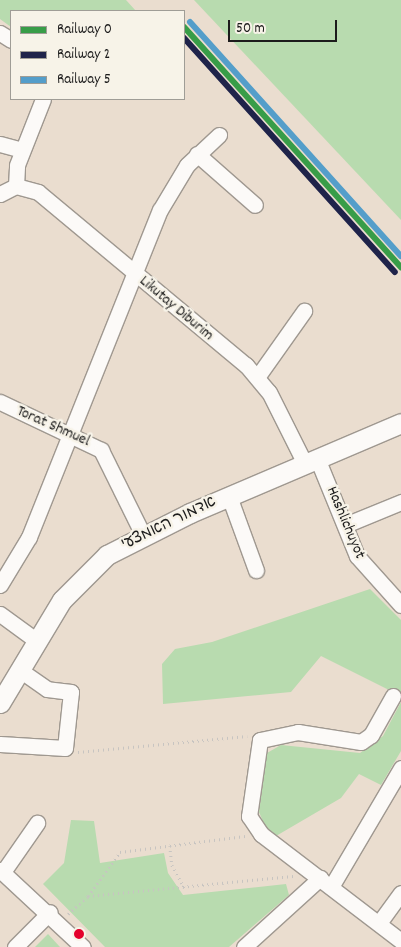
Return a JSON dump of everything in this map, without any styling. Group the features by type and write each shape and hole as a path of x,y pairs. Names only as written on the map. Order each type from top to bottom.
{"main road":[{"name":"אדמור האמצעי","path":"0,703 37,641 82,576 143,535 311,460 401,423"}],"street":[{"path":"0,194 16,186 22,150 43,100"},
{"path":"0,585 29,537 70,436 132,272 170,189 197,154 219,135"},
{"path":"0,144 22,150"},
{"path":"197,154 255,204"},
{"name":"Likutay Diburim","path":"16,186 38,192 258,376 311,460"},
{"path":"258,376 304,311"},
{"name":"Torat Shmuel","path":"0,402 70,436 96,446 107,457 143,535"},
{"name":"Hashlichuyot","path":"311,460 366,570 401,605"},
{"path":"229,496 256,570"},
{"path":"345,525 401,502"},
{"path":"0,614 37,641"},
{"path":"0,744 65,748 71,692 47,689 20,670"},
{"path":"393,696 371,735 361,742 298,732 260,740 249,816 261,834 401,941"},
{"path":"244,947 326,882 401,768"},
{"path":"37,823 1,871 55,917 83,947"},
{"path":"378,923 401,893"},
{"path":"15,947 55,917"}],"path":[{"path":"65,748 74,753 244,736 260,740"},
{"path":"55,917 88,896 120,852 261,834"},
{"path":"170,846 172,865 185,888"},
{"path":"88,896 291,877 306,867"}],"green space":[{"path":"0,0 126,0 135,10 10,10 10,26 0,19"},
{"path":"194,0 401,0 401,220"},
{"path":"370,589 401,620 401,696 321,656 291,692 163,704 162,664 175,649 212,642"},
{"path":"401,702 401,751 381,785 359,774 341,798 276,836 265,826 259,812 267,753 281,745 360,753 383,736"},
{"path":"71,820 94,821 100,863 164,853 168,873 183,895 286,884 289,895 229,947 105,947 43,884 64,863"},
{"path":"48,934 60,947 35,947"}],"rail line":[{"name":"5","path":"190,22 401,256"},
{"name":"0","path":"185,28 401,267"},
{"name":"2","path":"185,39 395,272"}]}
